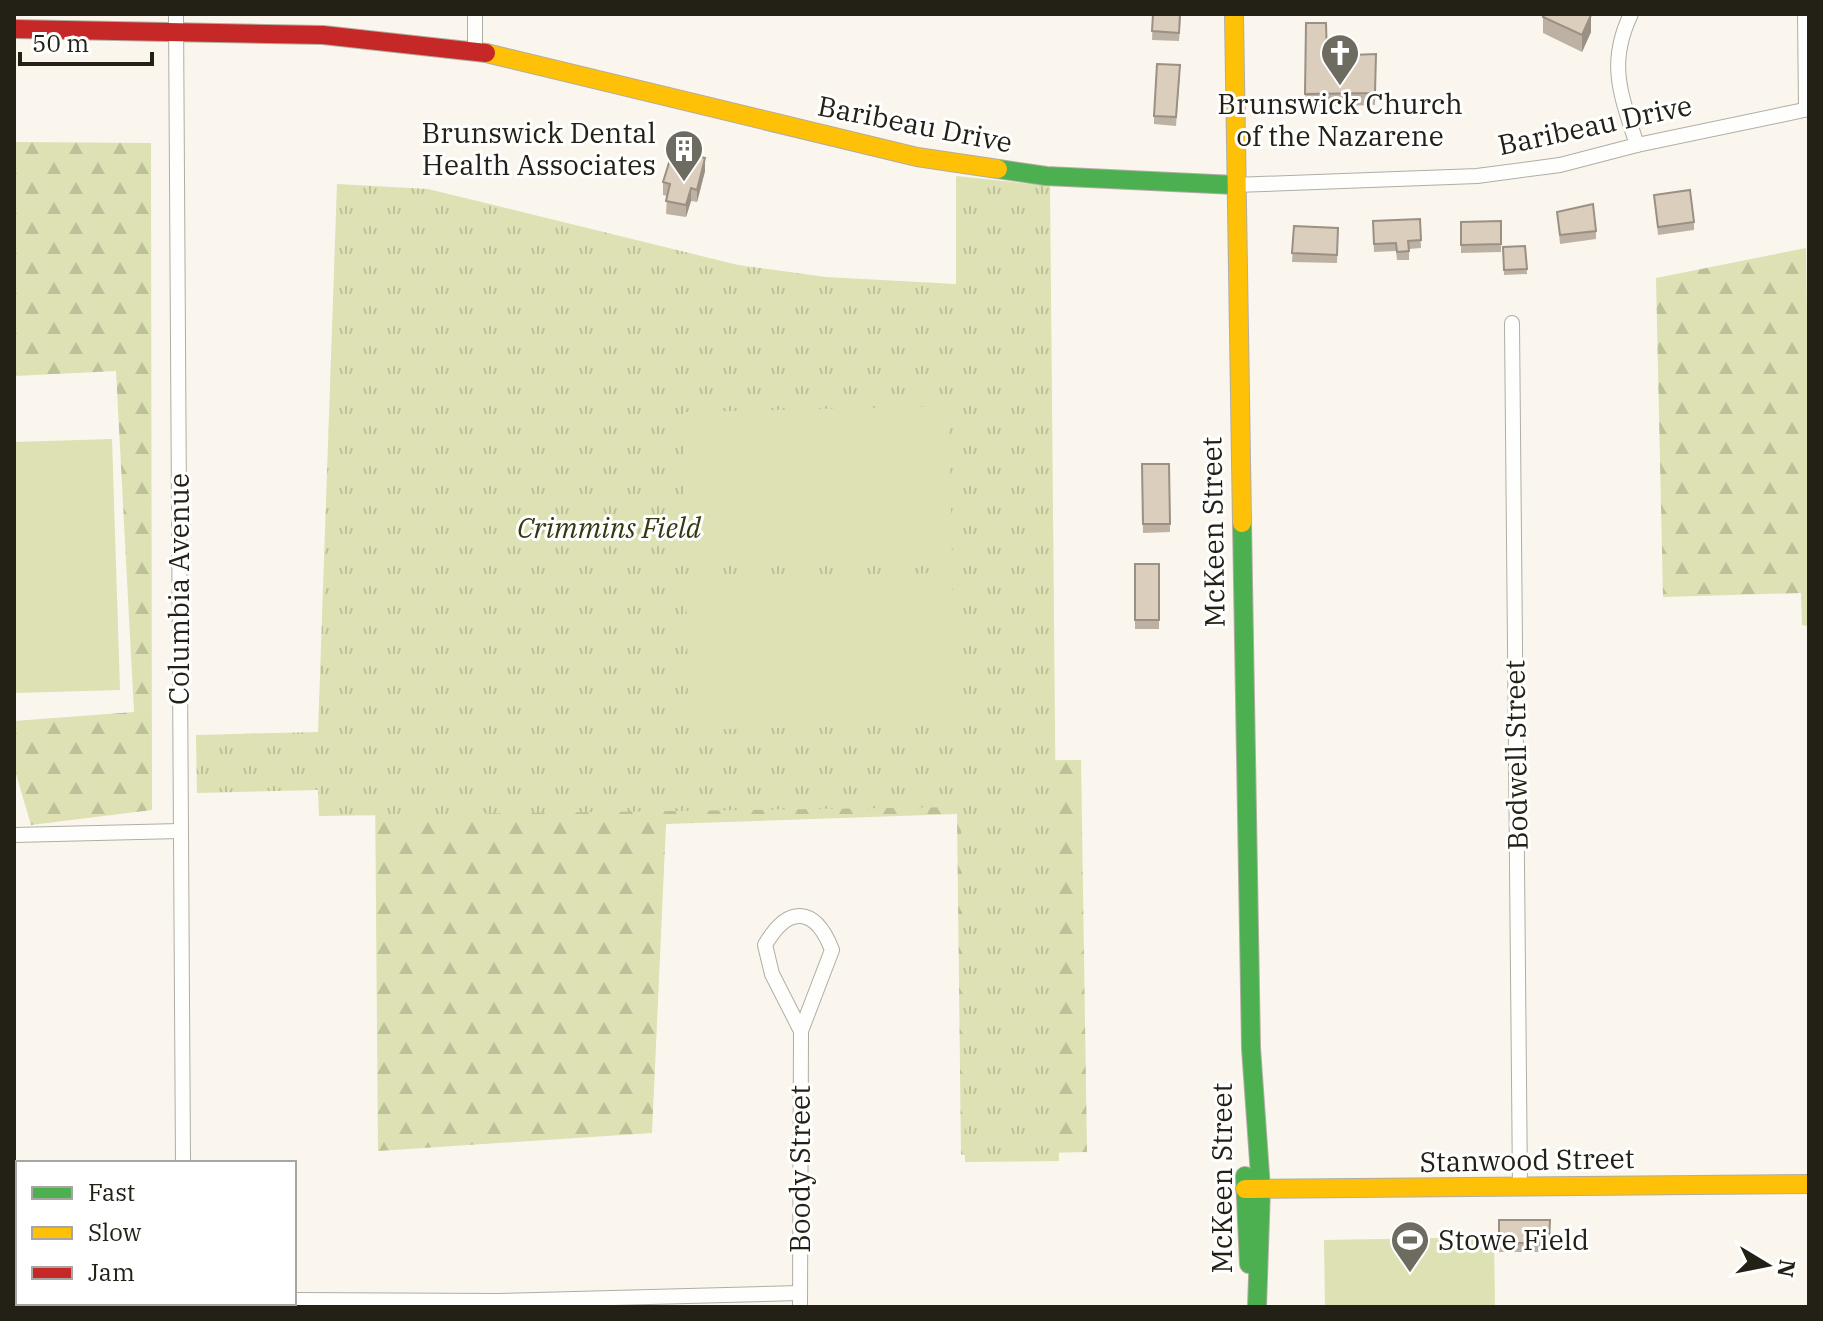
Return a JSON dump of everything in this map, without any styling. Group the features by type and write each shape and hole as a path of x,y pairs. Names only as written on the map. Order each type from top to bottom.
{"street":[{"path":"475,14 475,51"},
{"name":"McKeen Street","path":"1234,14 1255,1307"},
{"path":"1631,14 1617,50 1616,67 1637,145"},
{"path":"1805,14 1808,109"},
{"name":"Baribeau Drive","path":"14,29 176,22 355,35 475,51 917,157 1046,176 1235,185 1477,176 1560,165 1637,145 1808,109"},
{"name":"Columbia Avenue","path":"176,22 183,1161"},
{"name":"Bodwell Street","path":"1512,323 1520,1188"},
{"path":"14,835 180,831"},
{"name":"Boody Street","path":"800,1300 801,1031 832,950 824,928 813,918 796,915 776,925 765,945 772,974 801,1031"},
{"name":"Stanwood Street","path":"1253,1189 1809,1184"},
{"path":"296,1300 496,1304 800,1300"}],"green space":[{"path":"14,142 151,143 152,810 31,825 14,767 14,721 134,712 116,371 14,376"},
{"name":"Crimmins Field","path":"956,176 1050,186 1059,1161 965,1162 961,807 319,816 318,790 197,793 196,735 318,732 337,184 428,189 738,265 826,277 956,284"},
{"path":"1806,248 1809,626 1802,625 1801,593 1663,597 1656,278"},
{"path":"949,406 952,558 686,563 683,412"},
{"path":"112,439 120,690 14,693 14,442"},
{"path":"952,573 955,724 689,730 686,578"},
{"path":"1081,760 1087,1152 961,1155 957,814 666,824 652,1133 378,1151 375,784 658,764"},
{"name":"Stowe Field","path":"1494,1237 1495,1307 1325,1307 1324,1240"}],"building":[{"path":"1153,14 1180,14 1179,33 1152,31"},
{"path":"1544,14 1591,15 1582,35 1543,17"},
{"name":"Brunswick Church of the Nazarene","path":"1306,23 1326,23 1327,56 1376,54 1375,93 1305,94"},
{"path":"1157,64 1180,65 1176,117 1154,116"},
{"name":"Brunswick Dental Health Associates","path":"673,150 705,158 697,190 691,188 686,205 666,201 670,184 663,182"},
{"path":"1690,190 1694,222 1658,227 1654,195"},
{"path":"1593,204 1596,231 1560,235 1557,212"},
{"path":"1420,219 1421,240 1408,241 1409,251 1397,252 1396,243 1374,244 1373,221"},
{"path":"1501,221 1501,244 1461,245 1461,222"},
{"path":"1294,226 1338,228 1337,255 1292,253"},
{"path":"1525,246 1527,269 1504,270 1503,247"},
{"path":"1142,464 1169,464 1170,524 1143,524"},
{"path":"1135,564 1159,564 1159,620 1135,620"},
{"path":"1499,1220 1550,1220 1549,1243 1499,1243"}],"traffic: fast":[{"path":"998,169 1046,176 1235,185"},
{"path":"1242,523 1251,1048 1261,1189 1257,1307"},
{"path":"1245,1176 1249,1264"}],"traffic: slow":[{"path":"1234,14 1242,523"},
{"path":"486,53 917,157 998,169"},
{"path":"1245,1189 1809,1184"}],"traffic: jam":[{"path":"14,29 323,35 486,53"}],"place":[{"name":"Brunswick Church of the Nazarene","path":"1340,87"},
{"name":"Brunswick Dental Health Associates","path":"684,183"},
{"name":"Stowe Field","path":"1410,1274"}]}
